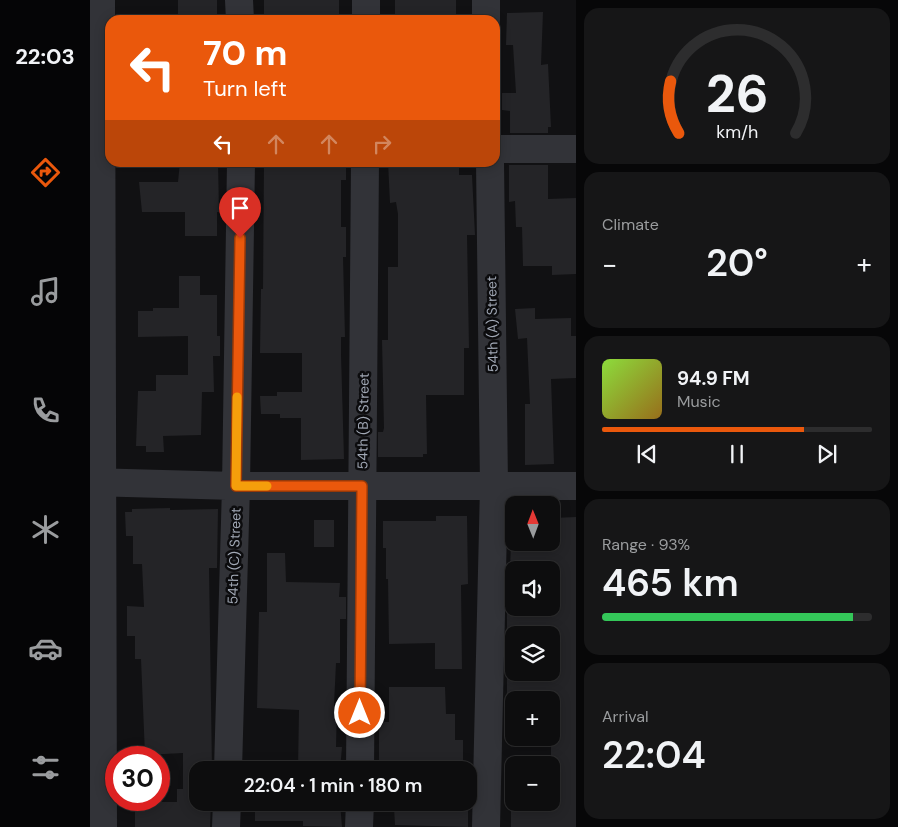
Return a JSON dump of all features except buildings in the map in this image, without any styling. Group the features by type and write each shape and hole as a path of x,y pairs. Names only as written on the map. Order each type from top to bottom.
{"street":[{"path":"101,0 96,482 103,827"},
{"path":"239,0 240,15"},
{"path":"366,0 366,15"},
{"path":"486,0 486,15"},
{"path":"500,149 576,149"},
{"name":"54th (C) Street","path":"228,761 236,486 241,167"},
{"name":"54th (B) Street","path":"360,761 365,167"},
{"name":"54th (A) Street","path":"486,827 494,486 490,167"},
{"path":"96,482 236,486 576,486"},
{"path":"226,827 227,811"},
{"path":"359,827 360,811"}],"slow traffic":[{"path":"237,397 236,486 267,486"}],"route":[{"path":"240,238 236,486 362,486 360,713"}]}
